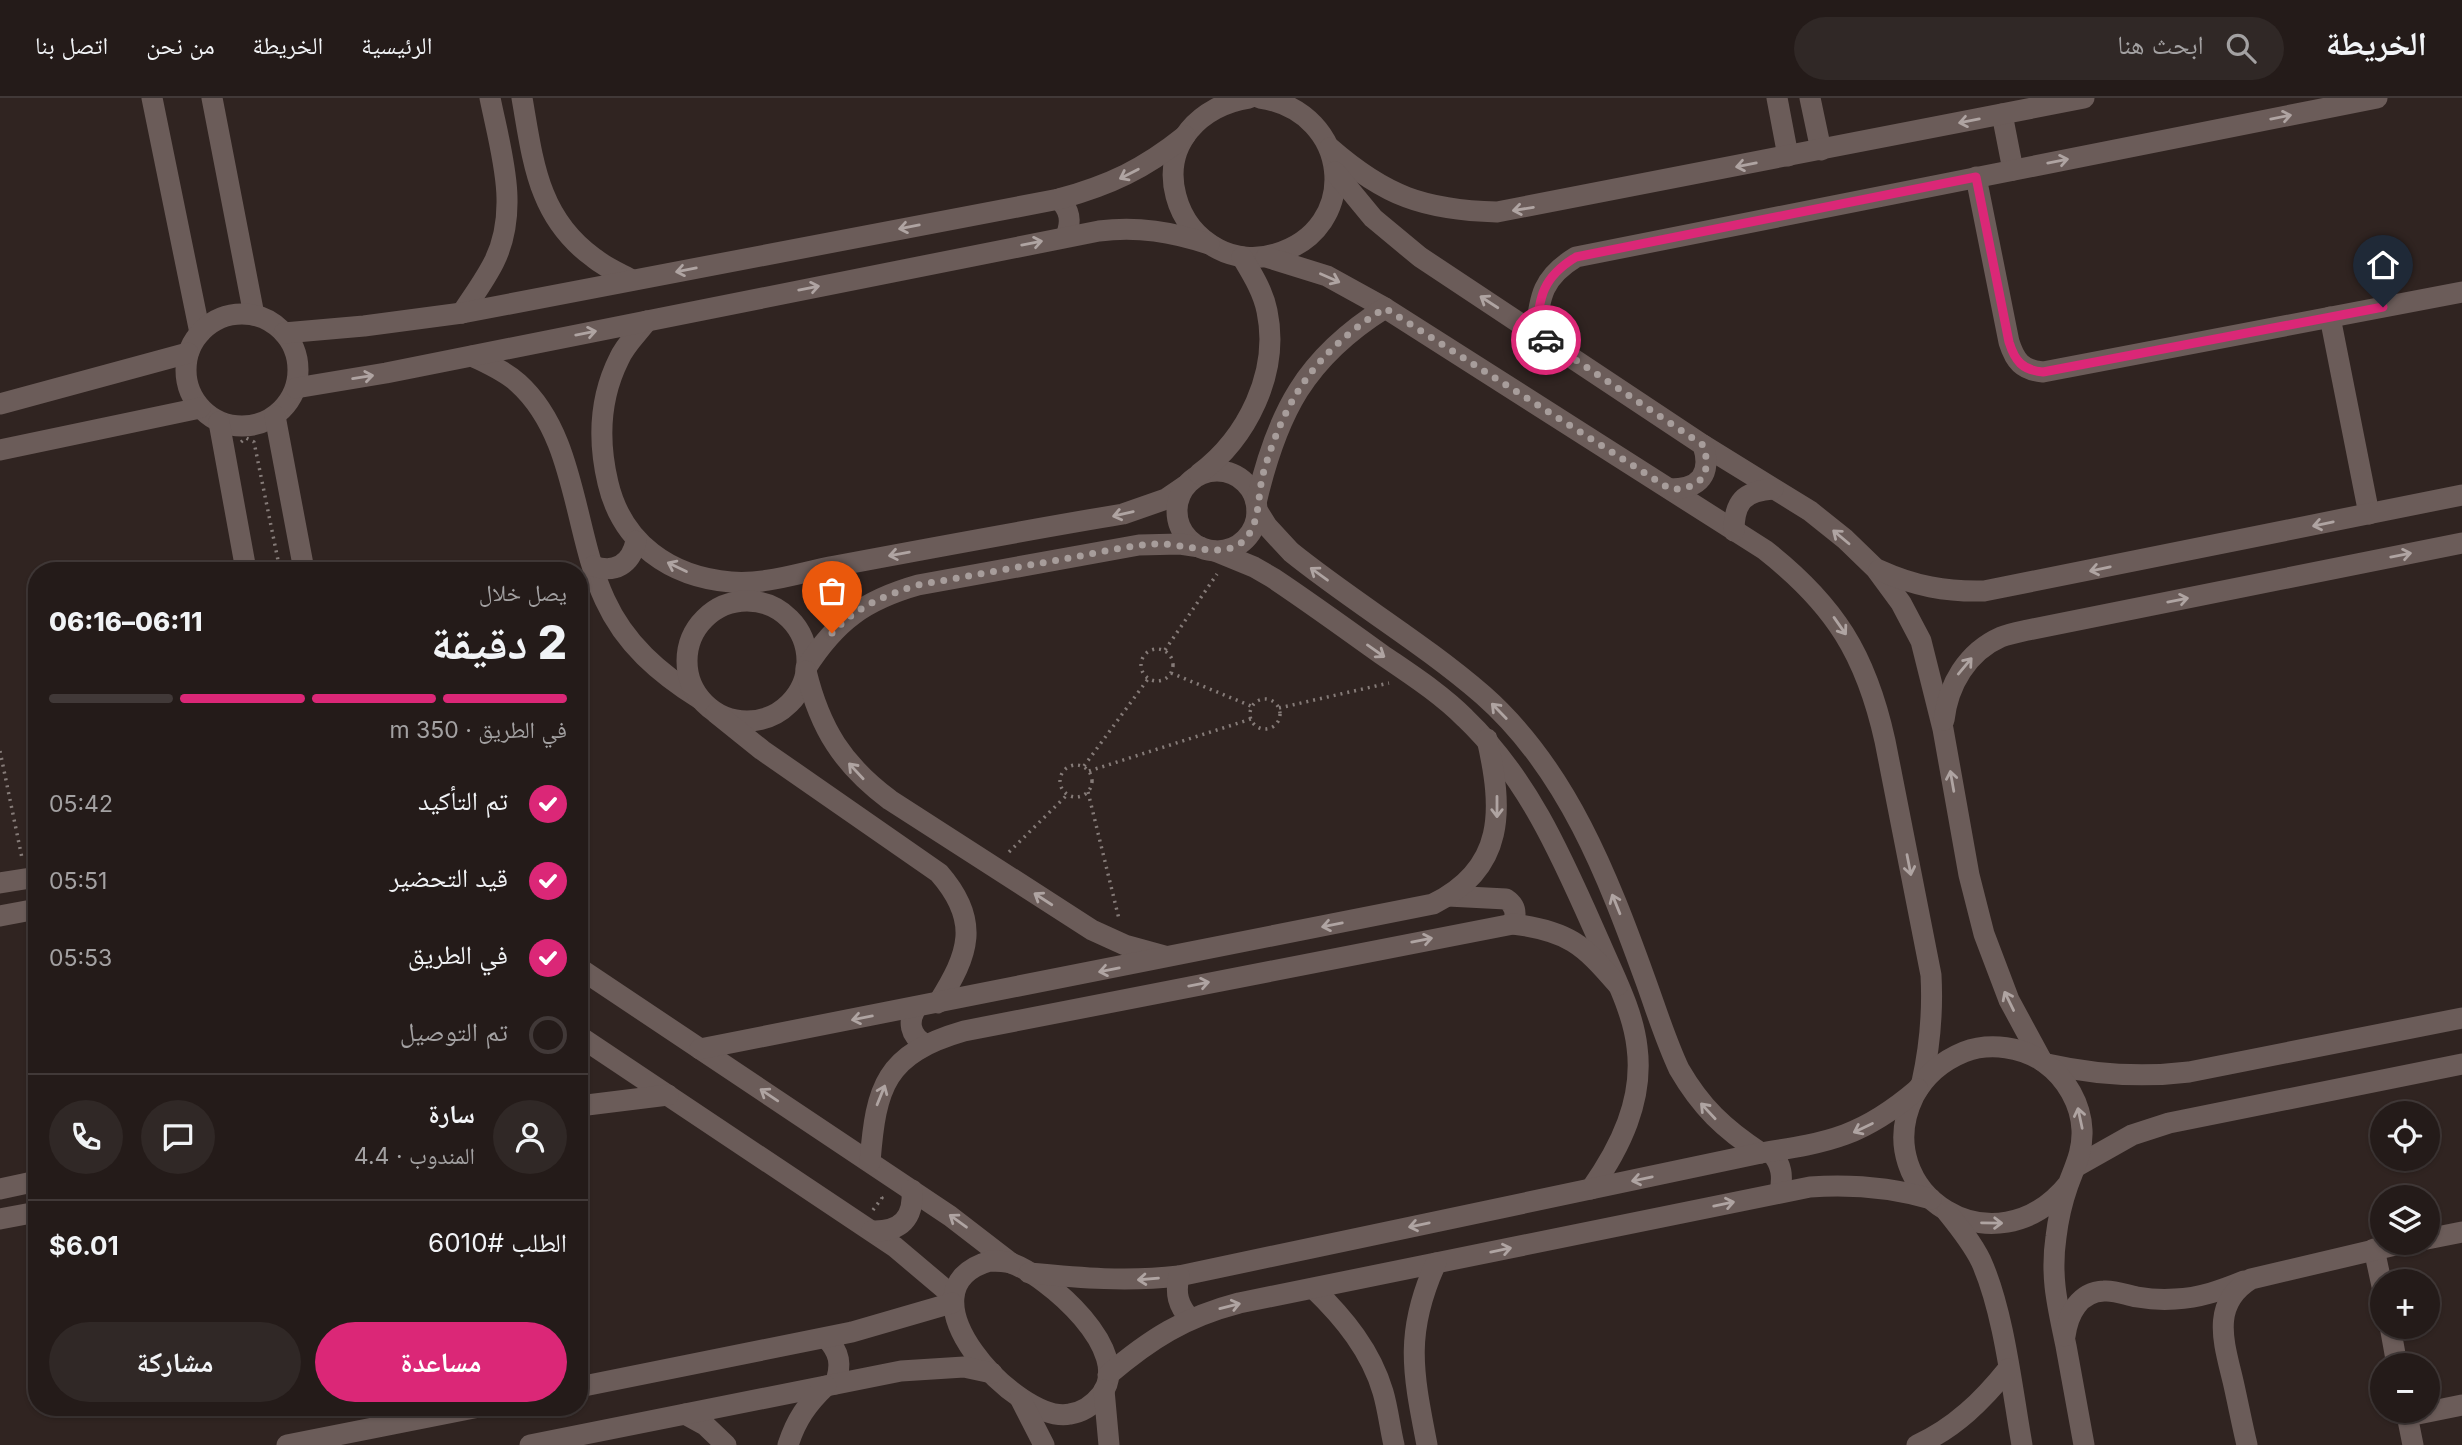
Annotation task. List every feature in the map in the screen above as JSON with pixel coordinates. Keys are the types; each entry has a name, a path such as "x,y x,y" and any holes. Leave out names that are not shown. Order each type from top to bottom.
{"street":[{"path":"152,98 200,332"},
{"path":"212,98 254,315"},
{"path":"462,313 494,261 507,220 508,197 490,98"},
{"path":"522,98 534,168 551,211 578,246 595,260 632,280"},
{"path":"1201,98 1177,154 1175,194 1182,214 1193,230 1209,244"},
{"path":"284,332 364,326 462,313 1059,199 1098,188 1129,175 1159,157 1209,111 1231,101 1249,98"},
{"path":"1260,98 1278,101 1300,111 1318,128"},
{"path":"1303,98 1330,148 1357,172 1389,191 1424,204 1460,211 1497,212 2084,98"},
{"path":"1777,98 1788,156"},
{"path":"1810,98 1821,150"},
{"path":"1536,333 1538,310 1545,286 1561,266 1576,257 2377,98"},
{"path":"2002,114 2013,170"},
{"path":"296,388 386,373 1066,236 1125,228 1182,235 1242,257 1266,257 1289,250 1309,237 1324,218 1333,196 1335,172 1330,148"},
{"path":"1335,172 1353,196 1396,239 1420,257 1703,445 1810,511 1876,569 1901,603 1921,640 1943,729 1969,875 1984,934 2009,1000 2043,1062"},
{"path":"1976,177 2009,342 2020,365 2031,371 2043,372 2462,292"},
{"path":"508,197 522,199 541,191"},
{"path":"1059,199 1065,205 1070,220 1066,236"},
{"path":"647,321 620,357 607,389 601,423 602,457 610,491 622,522 636,541 660,559 686,572 731,582 764,581 832,566 1123,514 1166,499 1216,461 1247,424 1257,400 1270,342 1267,312 1258,283 1242,257"},
{"path":"1266,257 1327,276 1385,308 1765,550 1796,574 1822,602 1845,633 1864,668 1877,704 1931,975 1933,1011 1930,1047 1920,1085 1907,1116 1905,1146 1918,1183 1965,1234 1991,1289 2022,1445"},
{"path":"716,713 738,720 761,719 782,709 798,692 806,669 822,643 841,623 864,606 890,593 918,585 1139,545 1180,544 1215,552 1240,544 1255,523 1266,464 1291,401 1309,373 1331,347 1356,326 1385,308"},
{"path":"242,314 254,315 284,332 296,353 298,376 296,388 284,408 275,416 242,427 219,422 200,408 185,376 188,353 200,332 219,319 242,314"},
{"path":"2330,317 2370,514"},
{"path":"2,402 188,353"},
{"path":"472,356 496,367 518,383 536,402 550,424 560,449 604,599 621,630 670,680 700,699 762,750 939,873 952,888 961,905 966,924 966,943 960,963 928,1005 913,1013 911,1028 918,1041 925,1044"},
{"path":"0,450 200,408"},
{"path":"275,416 302,562"},
{"path":"219,422 245,562"},
{"path":"1670,489 1684,489 1697,483 1705,472 1708,458 1703,445"},
{"path":"1591,1189 1623,1137 1637,1077 1637,1047 1618,985 1575,887 1536,808 1487,739 1441,696 1273,578 1188,539 1180,527 1176,513 1178,499 1191,481 1209,471 1234,474 1244,481 1252,491 1257,507 1273,533 1291,552 1484,696 1534,751 1560,787 1599,862 1667,1042 1693,1094 1713,1117 1736,1137 1778,1159 1782,1170 1780,1192"},
{"path":"1734,531 1734,514 1742,499 1756,490 1773,489"},
{"path":"1876,569 1929,588 1956,592 1984,591 2462,495"},
{"path":"593,566 602,569 621,566 629,559 636,541"},
{"path":"1943,729 1946,701 1958,675 1976,653 2000,638 2042,627 2462,543"},
{"path":"714,579 741,602"},
{"path":"741,602 764,581"},
{"path":"700,699 690,680 686,659 691,638 702,620 720,607 741,602 762,603 781,612 796,626 805,646 806,669 822,722 850,766 869,785 1080,923 1125,944 1171,957"},
{"path":"700,1049 1416,909 1448,896 1469,880 1485,859 1495,835 1497,795 1487,739"},
{"path":"0,883 28,878"},
{"path":"1448,896 1506,899 1514,907 1513,924"},
{"path":"0,916 28,911"},
{"path":"870,1162 876,1106 886,1082 903,1060 925,1044 978,1028 1513,924 1545,928 1574,941 1598,961 1618,985"},
{"path":"588,974 912,1190 1063,1298 1093,1331 1108,1360 1106,1383 1109,1445"},
{"path":"2043,1062 2105,1074 2153,1076 2189,1072 2462,1018"},
{"path":"588,1042 668,1095 873,1220 886,1232 899,1226 908,1216 913,1203 912,1190"},
{"path":"1637,1047 1644,1054 1654,1055 1662,1050 1667,1042"},
{"path":"2084,1445 2053,1288 2056,1235 2073,1175 2082,1147 2079,1109 2060,1076 2025,1052 2006,1048 1968,1050 1943,1063 1894,1110 1866,1127 1835,1139 1179,1276 1105,1280 990,1261 970,1270 956,1286 952,1300 954,1315 965,1338 992,1373 1020,1398 1039,1409 1053,1415 1068,1415 1083,1411 1095,1402 1106,1383 1136,1351 1162,1333 1191,1319 1239,1303 1780,1192 1840,1185 1901,1190 1964,1219 1983,1224 2013,1222 2040,1211 2056,1199 2073,1175 2132,1135 2169,1123 2462,1064"},
{"path":"588,1105 668,1095"},
{"path":"0,1189 28,1183"},
{"path":"0,1219 28,1214"},
{"path":"873,1220 952,1300"},
{"path":"2440,1236 2462,1232"},
{"path":"2065,1342 2068,1320 2073,1308 2092,1293 2105,1291 2137,1297 2178,1299 2218,1292 2251,1279 2370,1250"},
{"path":"1427,1445 1416,1388 1413,1351 1416,1320 1423,1291 1436,1263"},
{"path":"1179,1276 1177,1299 1182,1310 1191,1319"},
{"path":"2247,1445 2223,1338 2223,1319 2229,1301 2240,1286 2251,1279"},
{"path":"1314,1289 1335,1310 1369,1358 1383,1391 1394,1445"},
{"path":"588,1385 878,1326 952,1300"},
{"path":"788,1445 795,1423 808,1403 830,1385 840,1364 838,1354 826,1338"},
{"path":"530,1445 901,1371 964,1367 992,1373"},
{"path":"1917,1445 1950,1427 1971,1410 1991,1391 2008,1368"},
{"path":"1383,1391 1398,1385 1416,1388"},
{"path":"1020,1398 1044,1445"},
{"path":"2440,1408 2462,1405"},
{"path":"685,1414 705,1425 726,1445"},
{"path":"287,1445 434,1416"},
{"path":"2409,1423 2413,1445"}],"path":[{"path":"240,446 246,438 254,442 279,562"},
{"path":"1165,650 1215,552"},
{"path":"1151,649 1165,650 1173,660 1171,673 1161,680 1148,679 1143,674 1141,660 1151,649"},
{"path":"1171,673 1251,706"},
{"path":"1279,708 1414,677"},
{"path":"1084,766 1148,679"},
{"path":"1251,706 1262,699 1269,699 1279,708"},
{"path":"1251,706 1251,719 1260,728 1267,728 1278,721 1279,708"},
{"path":"1089,771 1251,719"},
{"path":"0,751 28,861"},
{"path":"1077,764 1089,771 1091,786 1088,792 1082,796 1067,795 1059,783 1063,769 1077,764"},
{"path":"1088,792 1125,944"},
{"path":"994,868 1067,795"},
{"path":"871,1190 882,1198 873,1220"}],"way so far":[{"path":"832,633 864,606 890,593 918,585 1139,545 1180,544 1215,551 1228,550 1240,544 1255,523 1256,503 1270,451 1291,401 1309,373 1331,347 1356,326 1385,308 1670,489 1684,489 1697,483 1705,472 1708,458 1703,445 1546,340"}],"route":[{"path":"1546,340 1536,333 1541,293 1561,266 1576,257 1976,177 2009,342 2020,365 2031,371 2043,372 2383,307"}]}
